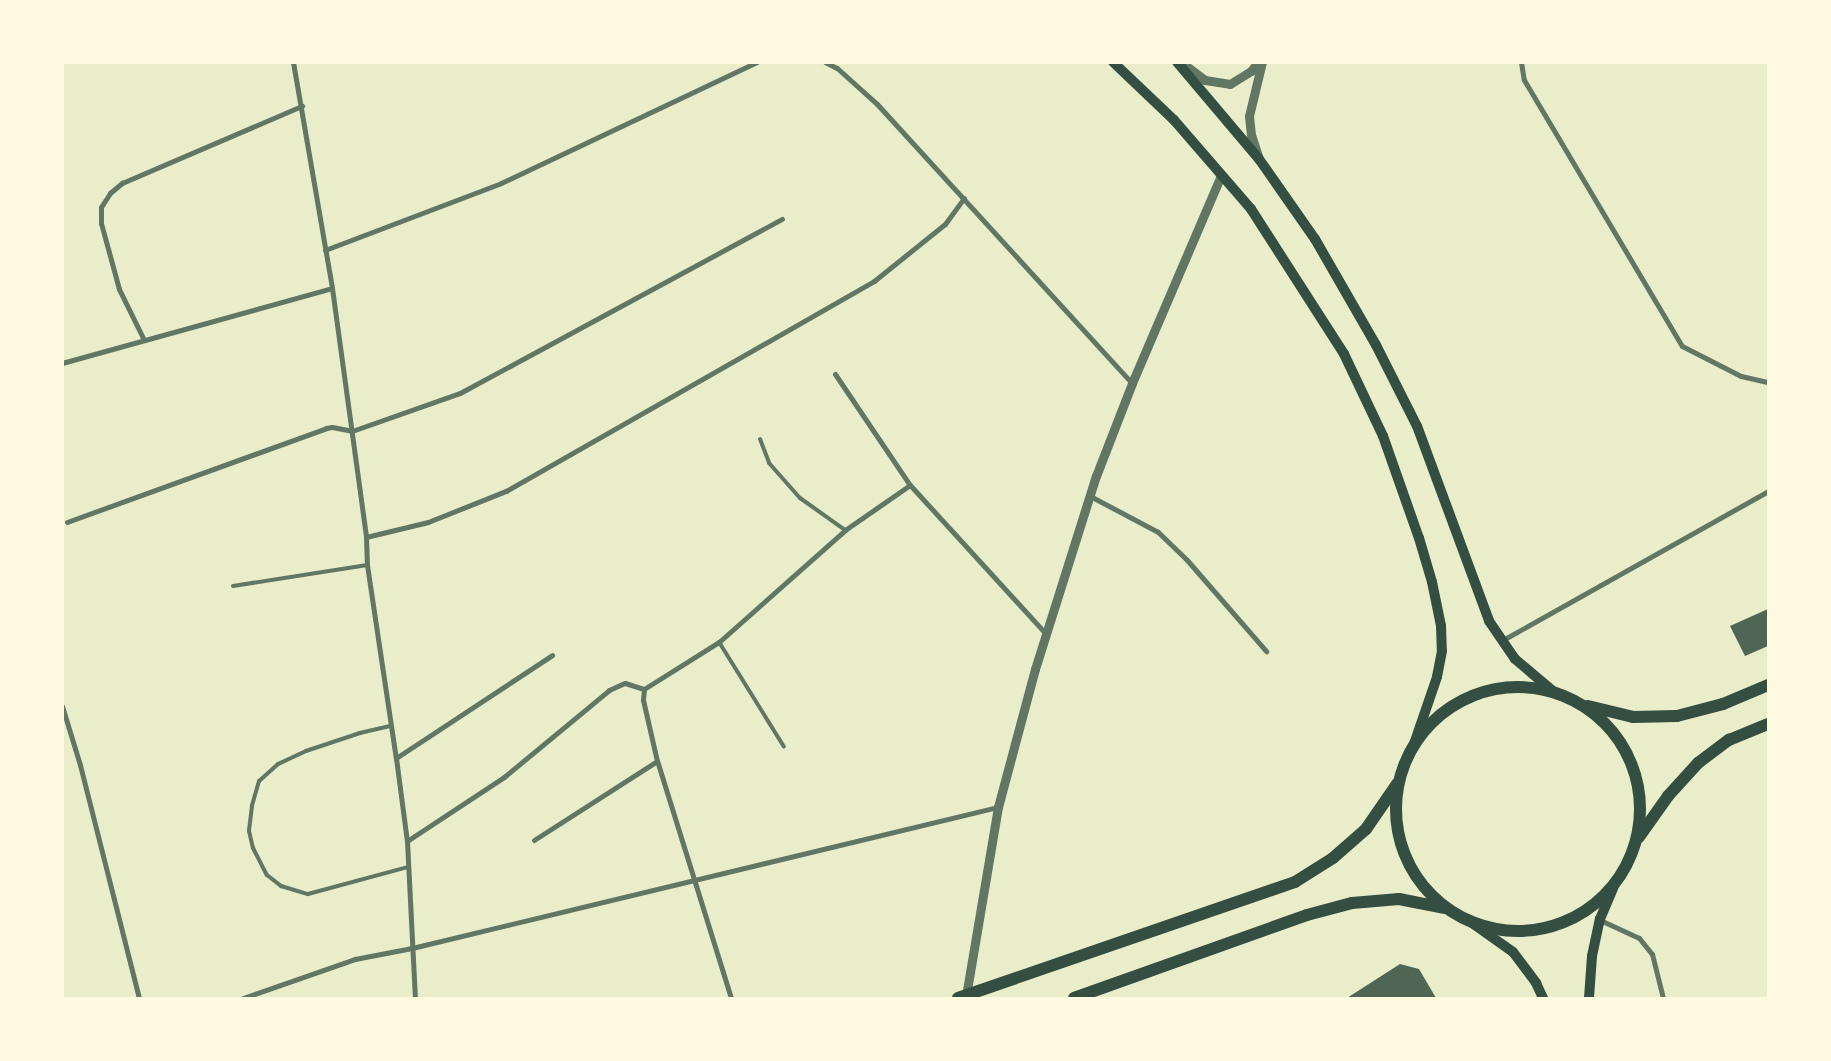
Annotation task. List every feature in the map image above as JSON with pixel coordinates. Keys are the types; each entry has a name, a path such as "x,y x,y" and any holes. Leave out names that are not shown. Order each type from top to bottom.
{"main road":[{"path":"962,997 1295,882 1333,858 1366,829 1398,782 1414,744 1437,677 1442,651 1441,626 1432,582 1419,538 1383,436 1344,354 1251,209 1174,120 1113,62"},
{"path":"1179,62 1259,159 1315,238 1376,345 1417,426 1489,621 1515,659 1554,692"},
{"path":"1414,744 1431,722 1451,706 1475,694 1501,688 1528,687 1554,692 1583,705 1633,717 1677,716 1722,704 1768,685"},
{"path":"1583,705 1607,724 1628,756 1637,778 1641,808 1638,839"},
{"path":"1589,998 1592,956 1600,919 1613,888 1628,865 1638,839 1668,796 1698,763 1729,740 1768,724"},
{"path":"1398,782 1395,810 1399,839 1409,866 1425,889 1446,909 1472,923 1513,952 1536,983 1543,998"},
{"path":"1472,923 1509,931 1533,931 1563,924 1590,909 1613,888"},
{"path":"1074,998 1307,915 1352,902 1399,899 1446,909"}],"street":[{"path":"294,62 332,288 366,537 367,565 396,758 408,867 415,998"},
{"path":"325,250 501,183 757,62"},
{"path":"825,62 837,68 877,104 1132,383"},
{"path":"1179,62 1205,80 1230,84 1252,71 1258,62"},
{"path":"1259,159 1251,135 1249,116 1262,62"},
{"path":"1521,62 1524,80 1682,346 1740,376 1768,382"},
{"path":"144,340 119,289 101,223 101,207 110,193 122,183 302,106"},
{"path":"962,997 998,807 1046,635 1090,496 1132,383 1221,175"},
{"path":"366,537 428,522 514,486 874,281 945,224 964,198"},
{"path":"67,522 326,428 332,427 352,431 460,393 782,219"},
{"path":"62,363 332,288"},
{"path":"835,374 910,485 1046,635"},
{"path":"731,998 658,761 642,700 644,689 719,642 845,530 910,485"},
{"path":"1501,641 1768,491"},
{"path":"1090,496 1158,532 1187,560 1266,651"},
{"path":"396,758 552,655"},
{"path":"406,842 504,777 609,690 625,683 644,689"},
{"path":"62,706 80,764 139,998"},
{"path":"534,840 658,761"},
{"path":"243,998 355,959 412,948 998,807"},
{"path":"1600,919 1639,938 1652,954 1663,998"}],"lane":[{"path":"760,439 769,463 800,498 845,530"},
{"path":"234,586 367,565"},
{"path":"719,642 784,747"},
{"path":"390,726 360,733 306,751 278,764 259,781 252,806 249,831 253,848 267,875 281,886 308,894 408,867"}],"building":[{"path":"1768,609 1768,646 1745,656 1730,626"},
{"path":"1400,964 1419,969 1436,998 1347,998"}]}
